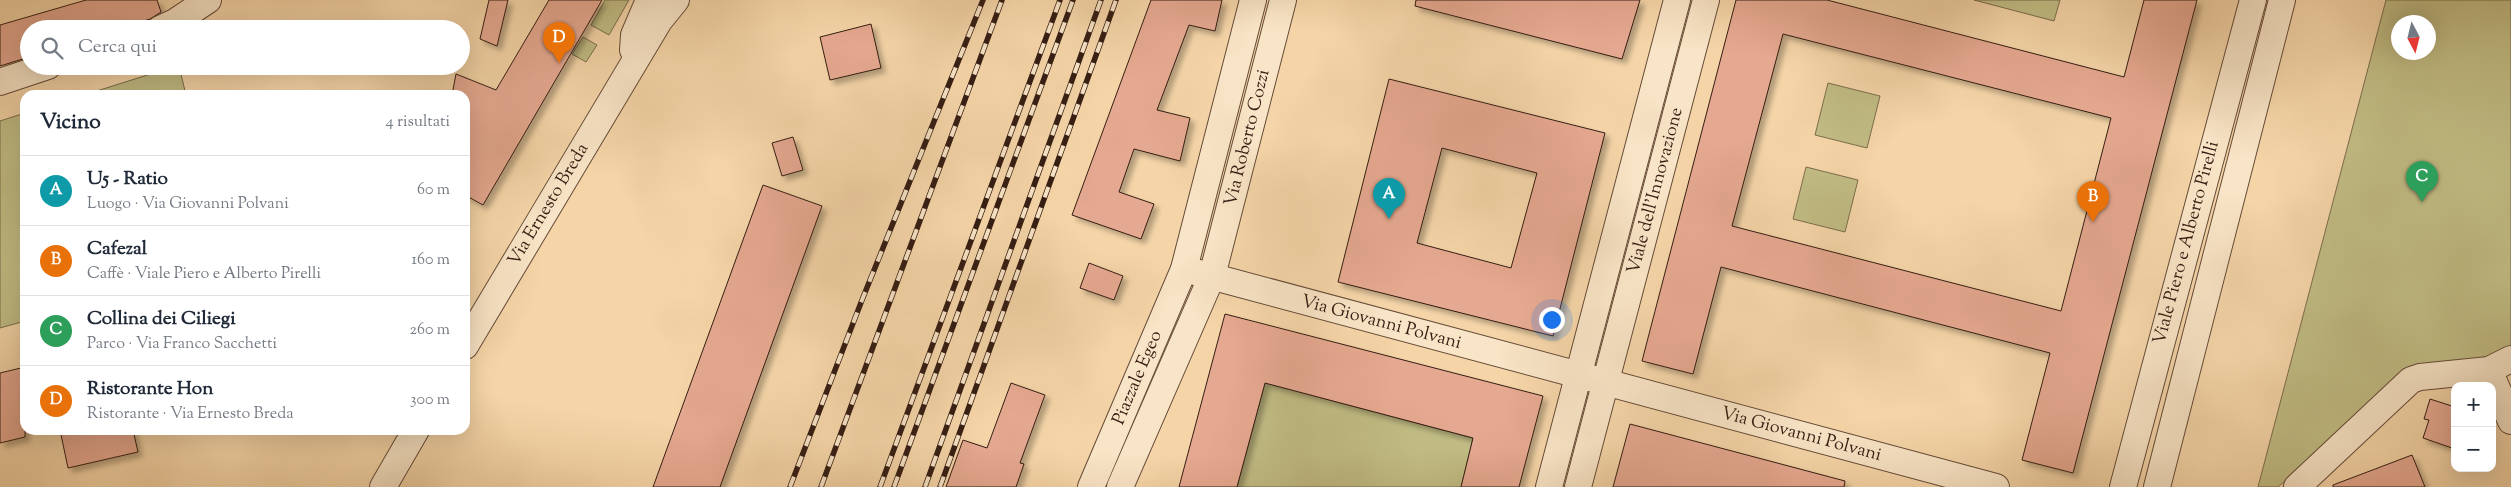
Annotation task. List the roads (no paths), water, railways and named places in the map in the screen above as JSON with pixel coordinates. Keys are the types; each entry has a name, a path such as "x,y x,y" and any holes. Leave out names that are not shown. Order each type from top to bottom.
{"street":[{"path":"178,20 208,0"},
{"path":"634,65 634,35 649,0"},
{"name":"Via Ernesto Breda","path":"470,338 659,21 676,0"},
{"name":"Via Roberto Cozzi","path":"1184,269 1253,0"},
{"name":"Via Roberto Cozzi","path":"1212,276 1283,0"},
{"name":"Viale dell'Innovazione","path":"1549,487 1677,0"},
{"name":"Viale dell'Innovazione","path":"1578,487 1706,0"},
{"name":"Viale Piero e Alberto Pirelli","path":"2124,487 2252,0"},
{"name":"Viale Piero e Alberto Pirelli","path":"2156,487 2282,0"},
{"path":"0,82 21,75"},
{"name":"Via Giovanni Polvani","path":"1184,269 1578,376"},
{"name":"Piazzale Egeo","path":"1091,487 1184,269"},
{"name":"Piazzale Egeo","path":"1120,487 1212,276"},
{"path":"2297,487 2411,380 2500,364 2511,421"},
{"path":"1578,376 1605,383"},
{"name":"Via Giovanni Polvani","path":"1605,383 1996,487"},
{"path":"383,487 413,435"}],"railway":[{"path":"790,487 862,300 983,0"},
{"path":"821,487 1002,0"},
{"path":"880,487 1060,0"},
{"path":"894,487 1073,0"},
{"path":"925,487 1101,0"},
{"path":"940,487 1116,0"}],"place":[{"name":"Ristorante Hon","path":"559,63"},
{"name":"Collina dei Ciliegi","path":"2422,202"},
{"name":"U5 - Ratio","path":"1389,219"},
{"name":"Cafezal","path":"2093,222"}]}
